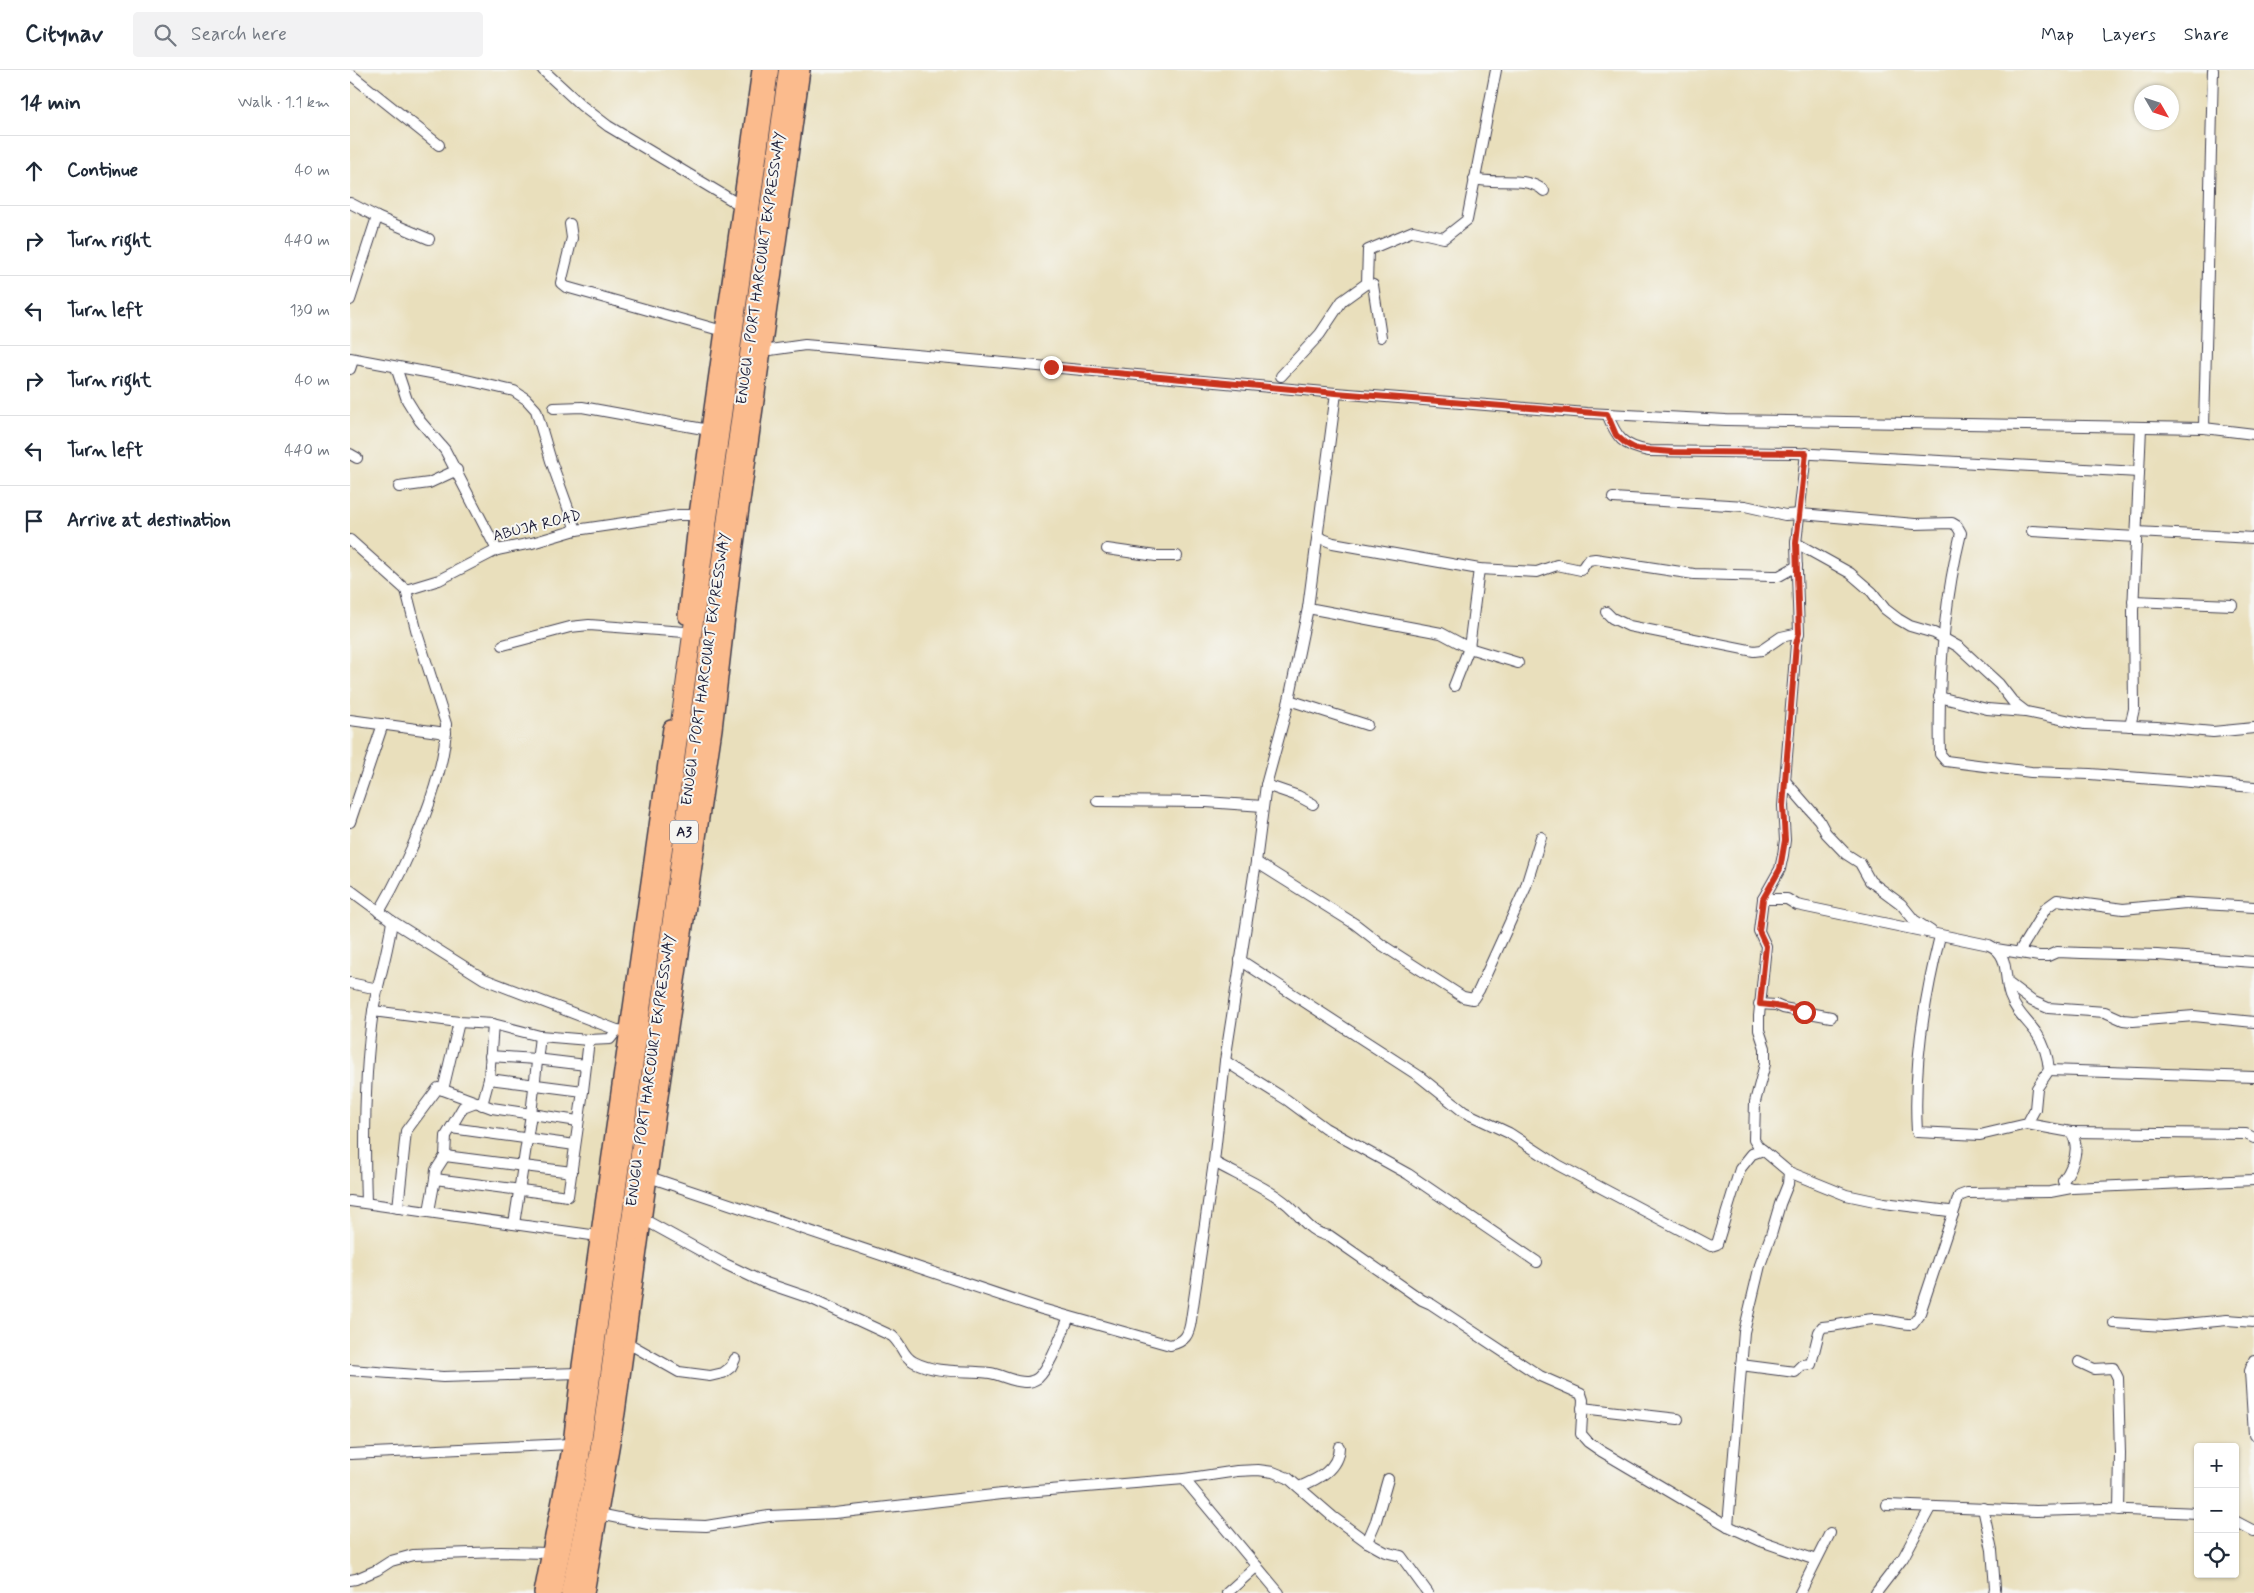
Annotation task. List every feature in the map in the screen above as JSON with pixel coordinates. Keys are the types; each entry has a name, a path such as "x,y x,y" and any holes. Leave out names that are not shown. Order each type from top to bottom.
{"highway":[{"name":"ENUGU - PORT HARCOURT EXPRESSWAY","path":"552,1593 580,1457 769,70"},
{"name":"ENUGU - PORT HARCOURT EXPRESSWAY","path":"570,1593 599,1455 788,70"}],"main road":[{"name":"ENUGU - PORT HARCOURT EXPRESSWAY","path":"542,1593 571,1444 623,1031 684,632 697,515 760,70"},
{"name":"ENUGU - PORT HARCOURT EXPRESSWAY","path":"586,1593 617,1414 643,1219 714,729 732,573 802,70"}],"street":[{"path":"543,70 582,106 608,126 740,205"},
{"path":"1367,283 1368,250 1413,231 1444,238 1467,220 1496,70"},
{"path":"2204,428 2213,70"},
{"path":"350,74 439,146"},
{"path":"1474,179 1486,182 1528,183 1544,191"},
{"path":"350,203 377,217 429,238"},
{"path":"350,300 377,217"},
{"path":"570,224 572,238 561,283 566,287 723,331"},
{"path":"1367,283 1373,285 1381,337"},
{"path":"1280,376 1320,334 1342,301 1367,283"},
{"path":"763,351 805,345 1336,393 1607,414 1726,420 2204,428 2254,434"},
{"path":"351,362 430,372 514,391 526,399 536,410 551,461 576,530"},
{"path":"396,367 406,400 420,421 445,450 497,550"},
{"path":"649,1177 1070,1316 1170,1345 1181,1343 1186,1337 1191,1320 1214,1162 1225,1062 1266,785 1289,700 1308,608 1336,393"},
{"path":"554,408 582,407 709,430"},
{"path":"1607,414 1616,435 1636,449 1672,452 1806,453 2139,472"},
{"path":"2130,726 2134,709 2133,601 2141,427"},
{"path":"1240,960 1386,1054 1441,1092 1464,1112 1509,1133 1558,1165 1710,1246 1717,1244 1740,1169 1752,1154 1755,1102 1765,1064 1765,1048 1759,1030 1766,946 1759,931 1763,899 1780,869 1785,840 1783,806 1796,644 1799,633 1796,543 1806,453"},
{"path":"399,487 428,483 457,470"},
{"path":"1613,498 1745,506 1777,514 1798,514 1915,524 1952,523 1957,526 1961,534 1951,582 1943,638 1939,697 1940,754 1946,761 2032,772 2090,774 2254,787"},
{"name":"ABUJA ROAD","path":"406,590 440,580 497,550 532,543 576,530 678,515 697,515"},
{"path":"2032,531 2254,538"},
{"path":"1318,537 1333,544 1479,569 1537,572 1557,566 1581,570 1588,560 1595,559 1694,574 1779,576 1797,566"},
{"path":"351,543 406,590 417,633 446,724 438,773 423,822 392,891 379,912"},
{"path":"1796,543 1850,573 1872,592 1885,609 1910,626 1926,632 1931,631 1962,649 1999,684 2013,702 2026,712"},
{"path":"1107,549 1156,556 1177,556"},
{"path":"1454,686 1469,648 1479,569"},
{"path":"2133,601 2232,605"},
{"path":"1308,608 1441,633 1469,648 1518,663"},
{"path":"1606,612 1612,618 1629,626 1754,652 1762,650 1781,637 1799,633"},
{"path":"503,646 570,627 588,625 684,632"},
{"path":"1939,697 1987,708 2026,712 2085,724 2213,732 2254,728"},
{"path":"1289,700 1367,725"},
{"path":"350,720 446,733"},
{"path":"350,822 383,724"},
{"path":"1786,782 1819,820 1826,834 1846,854 1860,863 1870,881 1900,904 1914,920 1940,936"},
{"path":"1266,785 1298,796 1312,804"},
{"path":"1097,801 1206,802 1263,806"},
{"path":"1256,862 1355,924 1382,945 1469,1000 1473,999 1479,990 1525,889 1541,837"},
{"path":"350,890 392,921 484,979 623,1031"},
{"path":"1763,899 1787,899 1797,905 1989,945 1996,949 2039,956 2048,956 2057,952 2157,955 2254,962"},
{"path":"2019,952 2046,908 2057,900 2123,909 2186,904 2254,908"},
{"path":"366,1203 364,1144 373,1011 385,965 392,921"},
{"path":"1940,936 1919,1045 1916,1109 1917,1132 1980,1135 2027,1124 2071,1132 2246,1134 2254,1138"},
{"path":"1996,949 2005,961 2009,994 2017,1011 2041,1041 2049,1070 2037,1088 2035,1109 2027,1124"},
{"path":"350,983 378,989"},
{"path":"2008,983 2032,1002 2048,1008 2105,1012 2123,1020 2133,1021 2194,1016 2254,1022"},
{"path":"1760,1004 1776,1005 1783,1008 1831,1016"},
{"path":"373,1011 459,1022 493,1024 540,1036 589,1040 610,1039 623,1031"},
{"path":"443,1090 459,1022"},
{"path":"479,1104 489,1079 493,1024"},
{"path":"514,1224 531,1114 540,1036"},
{"path":"435,1179 565,1197 569,1194 589,1040"},
{"path":"490,1056 586,1065"},
{"path":"1225,1062 1287,1100 1325,1128 1408,1174 1537,1262"},
{"path":"2049,1070 2254,1077"},
{"path":"489,1079 583,1091"},
{"path":"398,1208 406,1131 437,1089 479,1104 578,1121"},
{"path":"429,1211 436,1170 445,1156 446,1136 463,1107 479,1104"},
{"path":"451,1128 527,1140 575,1145"},
{"path":"2071,1132 2076,1140 2076,1151 2063,1184 2072,1188"},
{"path":"1754,1140 1789,1172 1846,1195 1884,1203 1949,1211 1953,1214"},
{"path":"1752,1154 1763,1150"},
{"path":"445,1156 572,1172"},
{"path":"1214,1162 1288,1205 1310,1227 1322,1235 1330,1236 1422,1300 1431,1304 1540,1376 1580,1394 1583,1400 1581,1434 1588,1442 1728,1526 1762,1541 1816,1560"},
{"path":"1728,1526 1744,1332 1760,1265 1788,1184 1789,1172"},
{"path":"1741,1365 1795,1372 1802,1365 1811,1364 1818,1332 1822,1327 1843,1326 1875,1319 1904,1325 1913,1324 1919,1316 1959,1196 1967,1193 2050,1192 2072,1188 2254,1180"},
{"path":"350,1201 598,1236"},
{"path":"643,1219 723,1263 755,1278 810,1298 892,1336 896,1339 904,1355 914,1362 932,1369 989,1373 1020,1382 1032,1381 1038,1378 1048,1363 1070,1316"},
{"path":"2114,1324 2164,1326 2227,1320 2254,1322"},
{"path":"626,1342 680,1372 710,1376 723,1373 731,1367 735,1359"},
{"path":"2254,1360 2250,1371 2254,1435"},
{"path":"2079,1362 2094,1369 2113,1368 2118,1378 2119,1510"},
{"path":"350,1370 443,1377 579,1373"},
{"path":"1582,1408 1678,1419"},
{"path":"350,1454 571,1444"},
{"path":"1298,1487 1332,1468 1339,1454 1339,1446"},
{"path":"599,1514 648,1524 706,1526 769,1516 835,1513 1002,1494 1184,1479 1237,1471 1258,1470 1274,1472 1288,1478 1333,1517 1367,1542 1386,1552 1401,1556 1428,1593"},
{"path":"1184,1479 1279,1593"},
{"path":"1367,1542 1376,1522 1388,1479"},
{"path":"1888,1505 2036,1511 2119,1510 2194,1513"},
{"path":"1876,1593 1903,1558 1930,1508"},
{"path":"1983,1508 1992,1550 1994,1593"},
{"path":"2239,1523 2254,1531"},
{"path":"1802,1592 1830,1533"},
{"path":"350,1580 377,1570 391,1561 413,1555 500,1552 550,1553"},
{"path":"1227,1593 1257,1566"}],"route":[{"path":"1051,367 1477,405 1607,414 1616,435 1636,449 1672,452 1806,453 1796,543 1799,633 1796,644 1789,755 1783,806 1785,840 1780,869 1763,899 1759,931 1766,946 1760,1004 1776,1005 1804,1012"}]}
